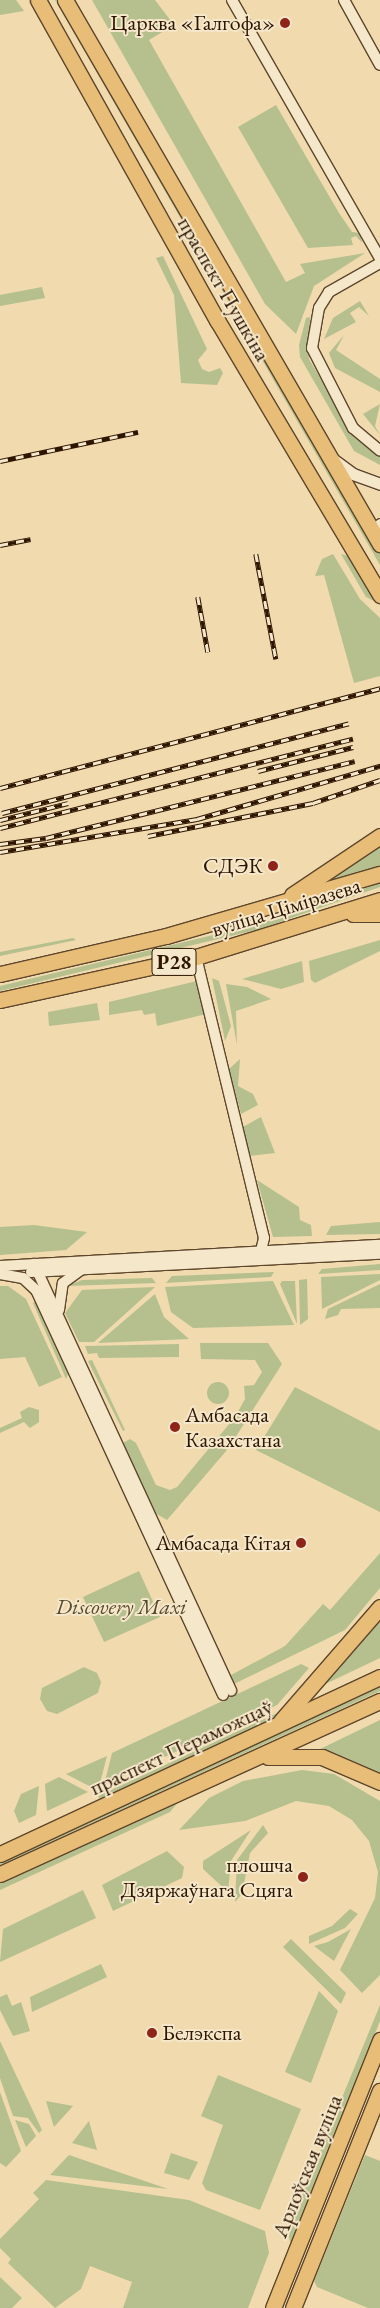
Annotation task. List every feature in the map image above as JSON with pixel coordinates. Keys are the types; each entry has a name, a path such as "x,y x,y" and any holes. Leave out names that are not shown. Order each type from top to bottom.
{"main road":[{"name":"праспект Пушкіна","path":"38,0 232,345 380,595"},
{"name":"праспект Пушкіна","path":"65,0 274,366 334,460 378,534"},
{"path":"265,909 307,887 380,836"},
{"name":"вуліца Ціміразева","path":"0,974 265,909 380,874"},
{"name":"вуліца Ціміразева","path":"0,1000 196,957 344,914 380,900"},
{"path":"344,914 380,914"},
{"path":"277,1726 380,1607"},
{"name":"праспект Пераможцаў","path":"0,1854 380,1677"},
{"name":"праспект Пераможцаў","path":"0,1874 380,1701"},
{"path":"249,1760 315,1756 341,1762 380,1782"},
{"name":"Арлоўская вуліца","path":"273,2308 380,2040"},
{"name":"Арлоўская вуліца","path":"293,2308 380,2091"},
{"path":"341,2138 358,2145"}],"street":[{"path":"232,0 380,258"},
{"path":"344,0 380,65"},
{"path":"380,263 329,292 319,308 312,348 353,428 380,451"},
{"path":"334,460 353,474 380,484"},
{"path":"196,957 264,1238 261,1251"},
{"path":"0,1274 34,1269 162,1258 380,1245"},
{"path":"0,1266 34,1269 82,1269 380,1254"},
{"path":"33,1286 34,1269"},
{"path":"0,1274 23,1278 33,1286 227,1693 61,1321 34,1269"},
{"path":"61,1321 59,1294 63,1283 82,1269"}],"green space":[{"path":"0,0 16,0 24,11 0,15"},
{"path":"55,0 60,0 380,554 380,565"},
{"path":"92,0 155,0 174,25 149,40 286,282 305,273 300,264 365,253 314,286 296,334 265,304"},
{"path":"276,105 339,213 352,232 360,233 362,243 356,236 351,238 353,245 308,248 238,127"},
{"path":"163,256 207,349 198,360 202,369 209,372 220,368 223,373 217,385 181,383 174,295 156,258"},
{"path":"42,287 45,298 0,306 0,295"},
{"path":"360,301 369,316 359,307 350,313 356,322 324,339 333,318"},
{"path":"310,317 309,359 350,429 380,454 380,465 354,451 300,357 299,345 306,318"},
{"path":"344,335 336,350 380,379 380,392 335,368 329,353"},
{"path":"380,404 375,426 380,435 363,414"},
{"path":"333,554 360,599 380,618 380,676 354,683 324,575 315,576 322,559"},
{"path":"341,554 348,556 376,602 366,597"},
{"path":"380,844 380,866 317,887"},
{"path":"380,883 380,887 260,929 0,991 0,986 259,924"},
{"path":"73,938 76,940 0,956 0,952"},
{"path":"380,940 380,951 315,983 311,980 309,961"},
{"path":"302,961 304,982 281,989 242,979"},
{"path":"212,978 219,981 231,1026 225,1041"},
{"path":"197,981 206,1014 157,1026 155,1013 144,1015 142,1010 109,1015 109,1002"},
{"path":"226,984 247,987 271,999 236,1011 237,1045"},
{"path":"97,1003 100,1020 49,1026 48,1012"},
{"path":"240,1059 238,1086 253,1094 258,1105 241,1114 229,1069"},
{"path":"261,1117 275,1153 249,1156 241,1128"},
{"path":"257,1180 299,1207 300,1220 311,1225 312,1236 273,1237"},
{"path":"380,1222 380,1234 326,1235 331,1226"},
{"path":"34,1225 87,1232 66,1250 0,1255 0,1227"},
{"path":"380,1264 380,1270 318,1274 322,1269"},
{"path":"274,1272 271,1277 166,1283 172,1276"},
{"path":"380,1274 380,1280 322,1309 321,1277"},
{"path":"152,1278 156,1283 67,1286 82,1280"},
{"path":"307,1279 308,1319 300,1325 299,1280"},
{"path":"273,1281 294,1325 193,1328 171,1312 165,1287"},
{"path":"282,1281 295,1281 297,1324 280,1284"},
{"path":"380,1284 380,1308 341,1309 338,1315 325,1319 328,1309"},
{"path":"0,1286 8,1286 26,1299 62,1377 39,1387 25,1357 0,1359"},
{"path":"155,1287 94,1342 79,1342 65,1313 82,1290"},
{"path":"155,1294 164,1317 189,1339 98,1343"},
{"path":"36,1301 68,1374 66,1379 33,1303"},
{"path":"200,1343 268,1343 282,1364 235,1438 227,1435 220,1445 227,1450 167,1520 155,1513 123,1443 130,1439 136,1443 156,1485 170,1490 177,1487 235,1417 245,1399 244,1386 254,1385 262,1372 255,1360 201,1359"},
{"path":"179,1344 179,1357 99,1358 97,1353 88,1354 85,1346"},
{"path":"92,1360 125,1430 123,1431 88,1361"},
{"path":"218,1382 226,1385 229,1393 226,1401 218,1404 210,1401 207,1393 210,1385"},
{"path":"295,1387 380,1431 380,1512 256,1450"},
{"path":"29,1407 39,1410 39,1422 30,1428 24,1422 0,1433 0,1428 22,1418 20,1412"},
{"path":"380,1553 380,1588 345,1630 234,1684 231,1675 285,1646 323,1604 330,1610"},
{"name":"Discovery Maxi","path":"139,1571 160,1617 104,1642 83,1597"},
{"path":"380,1616 380,1658 317,1688"},
{"path":"301,1664 309,1668 277,1705 104,1785 112,1753"},
{"path":"84,1667 97,1673 101,1682 98,1693 57,1714 47,1711 40,1699 42,1688"},
{"path":"380,1686 380,1691 0,1865 0,1862"},
{"path":"288,1708 268,1721 100,1800 98,1796"},
{"path":"380,1720 380,1774 344,1757 316,1751"},
{"path":"107,1756 99,1787 95,1789 66,1774"},
{"path":"302,1770 334,1774 380,1801 380,1975 362,1993 340,1970 375,1898 378,1872 369,1841 352,1820 329,1806 296,1801 245,1821 179,1830 209,1798 243,1781"},
{"path":"59,1777 88,1792 47,1811 45,1784"},
{"path":"39,1786 36,1815 19,1823 14,1811 21,1794"},
{"path":"180,1800 170,1812 0,1890 0,1882"},
{"path":"263,1825 268,1833 250,1853 242,1894 235,1902 237,1860"},
{"path":"251,1830 231,1861 228,1892 203,1869 203,1861"},
{"path":"167,1851 184,1867 182,1878 113,1911 102,1885"},
{"path":"83,1890 96,1918 0,1962 3,1929"},
{"path":"350,1909 358,1914 345,1928 309,1944 309,1936 332,1926"},
{"path":"351,1929 334,1961 314,1946 328,1942"},
{"path":"291,1939 346,1993 341,2004 283,1947"},
{"path":"101,1964 107,1977 32,2012 30,1997"},
{"path":"319,1991 338,2011 311,2083 285,2072"},
{"path":"7,1994 12,2006 21,2002 30,2031 13,2036 0,2010 0,1997"},
{"path":"380,2005 380,2021 291,2244 287,2232"},
{"path":"0,2041 42,2130 39,2133 28,2118 13,2116 0,2078"},
{"path":"218,2075 301,2109 260,2210 206,2190 202,2183 223,2125 201,2116"},
{"path":"0,2092 21,2151 6,2167 0,2163"},
{"path":"46,2101 73,2106 54,2127"},
{"path":"15,2120 29,2124 36,2136 26,2147"},
{"path":"89,2121 97,2150 72,2143"},
{"path":"171,2153 198,2162 189,2180 164,2173"},
{"path":"69,2155 168,2189 50,2175"},
{"path":"365,2155 380,2161 380,2308 368,2308 317,2287 314,2281"},
{"path":"46,2180 189,2200 265,2231 269,2253 248,2308 123,2308 132,2282 90,2266 81,2289 55,2308 8,2263 11,2259 0,2248 0,2239 39,2199 33,2193"},
{"path":"0,2277 22,2298 12,2308 0,2308"}],"railway":[{"path":"0,461 138,432"},
{"path":"0,545 30,539"},
{"path":"256,554 276,659"},
{"path":"198,597 208,652"},
{"path":"0,788 380,688"},
{"path":"2,813 349,723"},
{"path":"0,828 353,739"},
{"path":"258,771 353,747"},
{"path":"0,844 46,838 355,761"},
{"path":"0,852 197,819 380,766"},
{"path":"148,836 313,803 380,780"},
{"path":"0,820 68,803"}],"place":[{"name":"Царква «Галгофа»","path":"285,23"},
{"name":"СДЭК","path":"273,866"},
{"name":"Амбасада Казахстана","path":"175,1427"},
{"name":"Амбасада Кітая","path":"301,1543"},
{"name":"плошча Дзяржаўнага Сцяга","path":"303,1877"},
{"name":"Белэкспа","path":"152,2033"}]}
